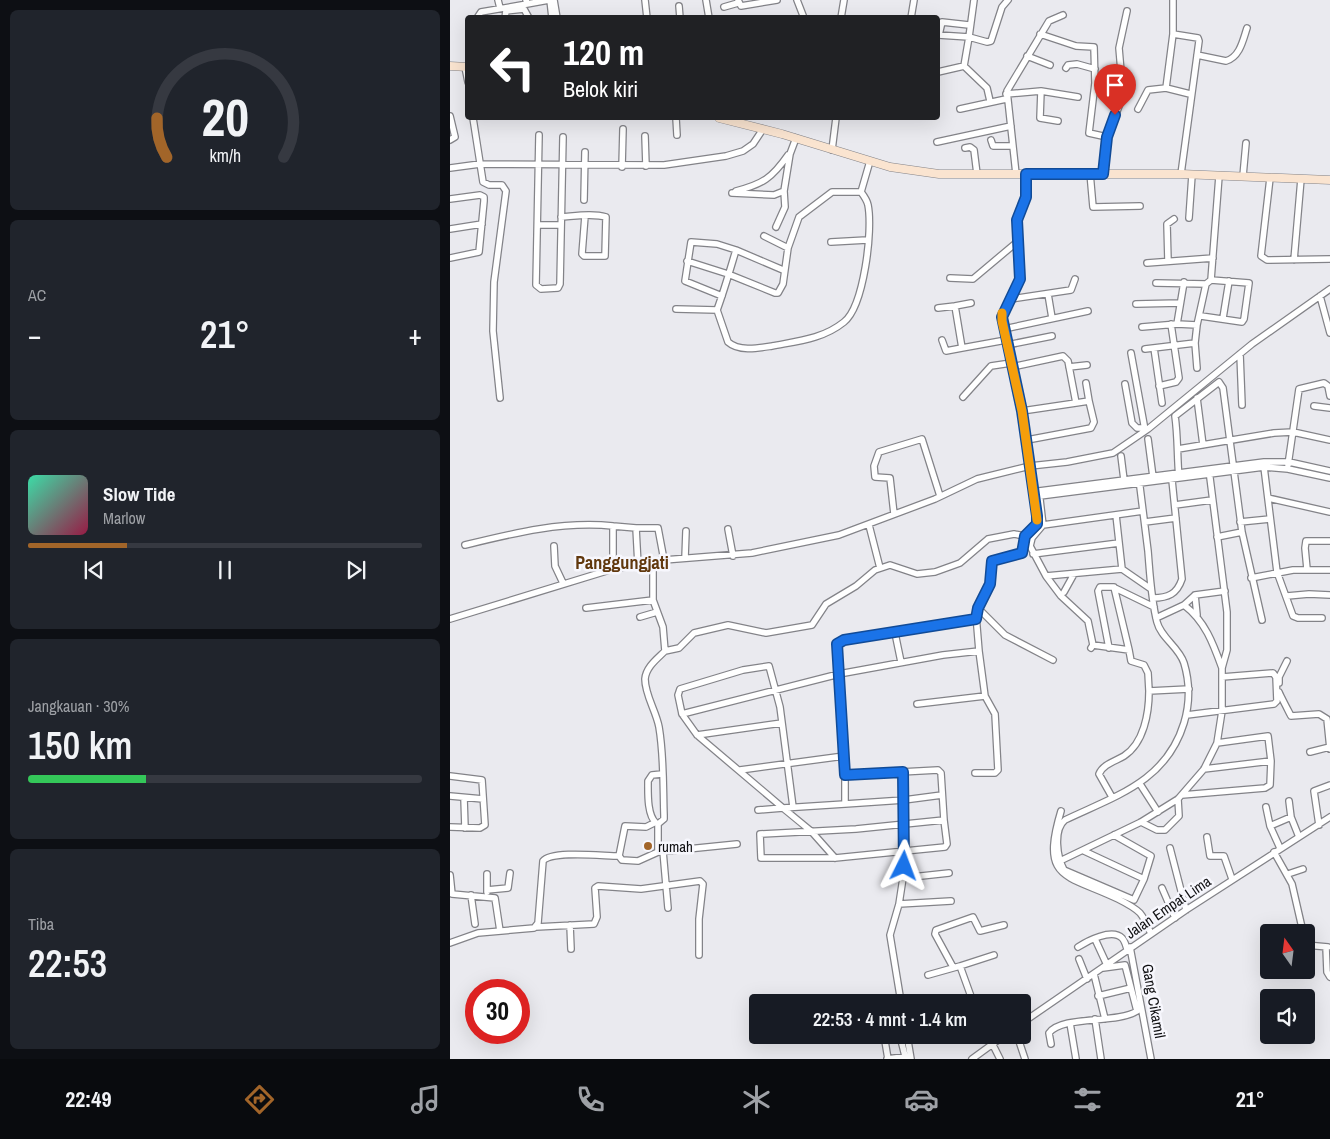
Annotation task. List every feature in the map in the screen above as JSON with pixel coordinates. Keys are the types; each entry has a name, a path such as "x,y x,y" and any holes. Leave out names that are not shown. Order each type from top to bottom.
{"street":[{"path":"498,0 502,8"},
{"path":"502,8 503,0"},
{"path":"479,15 481,12 526,2 550,0 552,15"},
{"path":"554,0 556,15"},
{"path":"645,0 647,15"},
{"path":"706,0 709,15"},
{"path":"724,7 738,2 744,6 777,0"},
{"path":"797,0 803,15"},
{"path":"842,15 844,0"},
{"path":"912,15 914,0"},
{"path":"964,66 974,0"},
{"path":"940,35 969,37 986,42 991,41 1001,11 1008,0"},
{"path":"1166,88 1173,34 1173,0"},
{"path":"678,6 680,15"},
{"path":"505,15 506,11 524,9 527,15"},
{"path":"1103,174 1107,137 1121,101 1122,83 1119,48 1127,11"},
{"path":"1016,174 1006,96 1040,34 1051,19 1063,15"},
{"path":"940,28 942,22 970,25"},
{"path":"1197,56 1230,60 1241,47 1247,28"},
{"path":"1040,34 1064,43 1094,47 1095,83 1089,133 1107,137"},
{"path":"1173,34 1198,39 1181,174"},
{"path":"1027,56 1050,65"},
{"path":"1066,68 1068,64 1077,64 1095,69"},
{"path":"450,66 465,67"},
{"path":"940,72 964,66"},
{"path":"964,66 987,88 990,101"},
{"path":"1138,109 1148,90 1166,88 1190,94"},
{"path":"1042,91 1040,118 1058,121"},
{"path":"960,109 1006,96 1042,91 1078,97"},
{"path":"450,116 455,137 450,140"},
{"path":"473,120 483,182 489,185 502,186 506,192 494,282 493,331 500,398"},
{"path":"676,120 677,135"},
{"path":"734,120 870,161 921,172 976,174 1181,174 1330,180"},
{"path":"832,150 836,120"},
{"path":"937,142 1011,126"},
{"path":"450,168 480,164 646,166 726,156 743,151 753,144 763,128"},
{"path":"622,167 623,129"},
{"path":"539,135 536,285 541,289 560,286 563,137"},
{"path":"645,136 646,166"},
{"path":"776,227 785,206 784,191 790,154 796,138"},
{"path":"991,140 993,146 1013,146"},
{"path":"1243,176 1246,143"},
{"path":"965,148 970,147 974,150 976,174"},
{"path":"584,200 585,152"},
{"path":"784,191 774,195 732,193 759,185 769,178 790,154"},
{"path":"736,250 717,310 728,342 732,346 759,348 823,335 844,322 856,306 865,269 868,204 861,192 870,161"},
{"path":"1090,173 1093,207 1140,206"},
{"path":"975,773 995,773 998,770 995,714 985,696 979,651 976,619 978,608 990,584 992,561 1022,553 1025,536 1035,527 1037,520 1022,411 1002,314 1020,279 1017,220 1026,197 1026,174"},
{"path":"1189,218 1192,175"},
{"path":"1198,368 1195,344 1197,325 1201,316 1213,258 1219,176"},
{"path":"1270,178 1261,256 1267,260 1330,259"},
{"path":"1294,260 1301,179"},
{"path":"687,261 728,274 775,293 780,291 783,284 783,270 797,220 824,196 836,191 861,192"},
{"path":"450,199 482,195 482,224 479,252 450,258"},
{"path":"561,217 584,216 606,217 605,256 586,256 582,254 584,216"},
{"path":"1168,261 1167,224 1174,219"},
{"path":"450,229 482,224"},
{"path":"538,224 560,225"},
{"path":"764,236 788,248"},
{"path":"830,242 867,240"},
{"path":"722,296 686,283 687,261 691,242 717,244 783,270"},
{"path":"950,278 974,279 1017,242"},
{"path":"1147,263 1213,258"},
{"path":"1011,299 1071,290 1075,279"},
{"path":"1223,318 1228,281"},
{"path":"1159,386 1176,382 1179,378 1174,347 1174,324 1184,282"},
{"path":"1156,284 1248,282 1250,285 1243,321 1201,316"},
{"path":"450,619 613,569 664,560 733,556 812,541 869,525 977,480 1030,466 1107,455 1145,429 1240,354 1330,289"},
{"path":"1048,294 1052,318"},
{"path":"1320,296 1330,333"},
{"path":"938,308 971,303"},
{"path":"1136,304 1180,303"},
{"path":"955,306 962,348"},
{"path":"676,309 717,310"},
{"path":"1004,329 1088,312"},
{"path":"1142,327 1174,324 1197,325"},
{"path":"942,340 946,351 1052,336"},
{"path":"1145,348 1195,344"},
{"path":"1154,348 1162,403"},
{"path":"1132,353 1145,429"},
{"path":"1240,354 1242,405"},
{"path":"963,396 991,366 1011,365 1063,356 1067,358 1070,367 1076,403"},
{"path":"1070,367 1086,365"},
{"path":"1179,476 1175,416 1216,382 1222,384 1240,522 1251,578 1262,620"},
{"path":"1026,440 1091,428 1094,422 1086,383"},
{"path":"1288,469 1298,392 1301,386 1325,383 1330,396"},
{"path":"1124,384 1132,423 1137,428 1145,429"},
{"path":"1197,398 1203,445"},
{"path":"1022,411 1089,400"},
{"path":"1314,406 1330,408"},
{"path":"1178,449 1250,436 1293,432 1330,440"},
{"path":"894,514 890,478 875,478 874,466 879,452 922,439 940,496"},
{"path":"1148,439 1153,477"},
{"path":"1121,456 1124,480"},
{"path":"1233,469 1264,462 1289,462 1330,471"},
{"path":"1264,467 1278,572 1295,617 1322,618"},
{"path":"1039,494 1139,481 1153,477 1264,467 1288,469 1330,478"},
{"path":"1060,861 1141,822 1180,797 1204,768 1217,743 1222,711 1222,668 1227,650 1225,591 1209,472"},
{"path":"1039,494 1124,480 1172,480 1179,476"},
{"path":"1153,598 1169,596 1176,591 1182,579 1172,480"},
{"path":"1114,835 1151,856 1137,896 1132,901 1067,872 1060,861 1058,837 1062,822 1140,784 1172,752 1178,742 1187,715 1189,689 1180,654 1160,630 1156,618 1139,481"},
{"path":"1039,494 1043,525 1030,542 1033,554 1061,596 1085,617 1092,632 1092,647 1129,650"},
{"path":"1268,498 1330,512"},
{"path":"1174,504 1212,500"},
{"path":"1043,525 1143,512"},
{"path":"1116,515 1122,569"},
{"path":"1145,522 1176,518"},
{"path":"1240,522 1270,518"},
{"path":"465,545 543,528 581,524 636,528 654,526 658,528 664,560"},
{"path":"869,525 880,568"},
{"path":"613,526 613,569"},
{"path":"636,528 638,565"},
{"path":"728,529 733,556"},
{"path":"685,558 686,531"},
{"path":"1217,536 1242,532"},
{"path":"619,856 625,826 646,827 656,823 664,815 657,719 648,695 645,680 648,669 665,652 679,648 694,633 728,625 766,633 812,625 826,604 880,568 894,566 917,574 935,572 960,563 988,539 1014,534 1025,536"},
{"path":"1307,569 1305,542 1309,540 1330,541"},
{"path":"1033,554 1119,544"},
{"path":"554,546 557,572 563,583"},
{"path":"653,562 653,600 663,627 665,652"},
{"path":"1046,576 1122,569 1151,589"},
{"path":"1251,578 1278,572 1307,569 1330,570"},
{"path":"1064,592 1074,574"},
{"path":"1109,648 1098,591 1100,586 1114,586 1154,607"},
{"path":"1112,797 1099,774 1103,768 1123,757 1134,746 1146,720 1149,691 1148,673 1144,665 1131,660 1115,588"},
{"path":"1156,618 1184,604 1195,594 1225,591"},
{"path":"1195,594 1197,615 1222,668"},
{"path":"1287,596 1330,595"},
{"path":"586,608 653,600"},
{"path":"1184,604 1197,615"},
{"path":"978,608 1004,635 1053,660"},
{"path":"640,617 657,612"},
{"path":"845,804 844,756 836,647 840,641 976,619"},
{"path":"895,633 901,662"},
{"path":"1216,652 1227,650"},
{"path":"682,714 839,674 901,662 979,651"},
{"path":"1288,662 1279,677 1280,698 1287,704 1291,716 1319,714 1327,719 1330,748 1310,752"},
{"path":"793,807 782,723 776,689 769,666 743,670 680,690 678,695 682,714 697,735 811,831 835,858"},
{"path":"1187,715 1275,704 1277,700 1276,677 1273,673 1222,677"},
{"path":"1149,691 1189,689"},
{"path":"917,704 985,696"},
{"path":"697,735 782,723"},
{"path":"1180,797 1265,788 1271,783 1268,736 1217,743"},
{"path":"740,770 844,756"},
{"path":"1204,768 1271,761"},
{"path":"845,775 938,770 941,773 947,846 835,858 762,859 760,834 905,825 944,820"},
{"path":"900,994 890,935 899,904 903,878 905,825 903,772"},
{"path":"662,774 652,775 648,781 649,801 656,823 667,885 668,908"},
{"path":"450,776 480,779 483,783 485,825 480,828 450,827"},
{"path":"1140,784 1158,812"},
{"path":"1319,824 1314,791 1330,785"},
{"path":"450,796 483,799"},
{"path":"758,810 942,796"},
{"path":"1141,822 1157,830 1165,830 1179,816 1180,797"},
{"path":"464,798 465,828"},
{"path":"1289,800 1299,837"},
{"path":"1266,807 1270,826 1280,848"},
{"path":"1061,811 1053,838 1057,865 1062,874 1128,904 1140,914 1150,934"},
{"path":"1270,826 1292,816"},
{"name":"Jalan Empat Lima","path":"1031,1017 1232,879 1330,817"},
{"path":"1208,837 1210,856 1224,856 1232,879"},
{"path":"536,927 545,858 557,855 619,856 622,860 638,861 660,852 737,844"},
{"path":"1170,848 1186,910"},
{"path":"1084,851 1144,879"},
{"path":"1274,852 1288,874 1294,890 1301,924"},
{"path":"1288,874 1304,869"},
{"path":"450,875 452,894 471,896 508,888 510,873"},
{"path":"903,878 949,873"},
{"path":"487,874 487,893"},
{"path":"450,943 469,935 595,922 597,917 595,888 598,886 642,889 696,881 703,884 699,919 699,955"},
{"path":"1162,888 1175,918"},
{"path":"487,893 496,900 500,931"},
{"path":"471,896 475,924"},
{"path":"899,904 951,901"},
{"path":"969,994 957,966 935,934 936,930 973,917 980,931 1004,925"},
{"path":"570,925 571,949"},
{"path":"1078,947 1105,936 1120,936 1129,948"},
{"path":"1051,1044 1050,1030 1070,1023 1105,1019 1137,1011 1125,965 1105,967 1095,939"},
{"path":"1315,946 1328,947 1327,972 1330,977"},
{"name":"Gang Cikamil","path":"1129,948 1151,1059"},
{"path":"928,975 994,955"},
{"path":"1079,959 1087,979"},
{"path":"1094,974 1105,1019"},
{"path":"1098,996 1131,988"},
{"path":"1095,1019 1101,1059"},
{"path":"1070,1023 1076,1059"},
{"path":"886,1044 888,1059 909,1057"},
{"path":"903,1044 909,1057"},
{"path":"907,1044 909,1057"},
{"path":"1020,1044 1024,1059"},
{"path":"972,1059 992,1045 1000,1059"}],"slow traffic":[{"path":"1002,313 1002,321 1022,411 1037,520"}],"place":[{"name":"rumah","path":"648,846"}],"district":[{"name":"Panggungjati","path":"622,562"}],"route":[{"path":"904,866 903,772 845,775 836,647 840,641 844,640 976,619 978,608 990,584 992,561 1022,553 1025,536 1037,524 1037,516 1022,411 1002,314 1017,287 1021,274 1017,242 1017,220 1026,197 1026,174 1103,174 1107,137 1115,115"}]}
